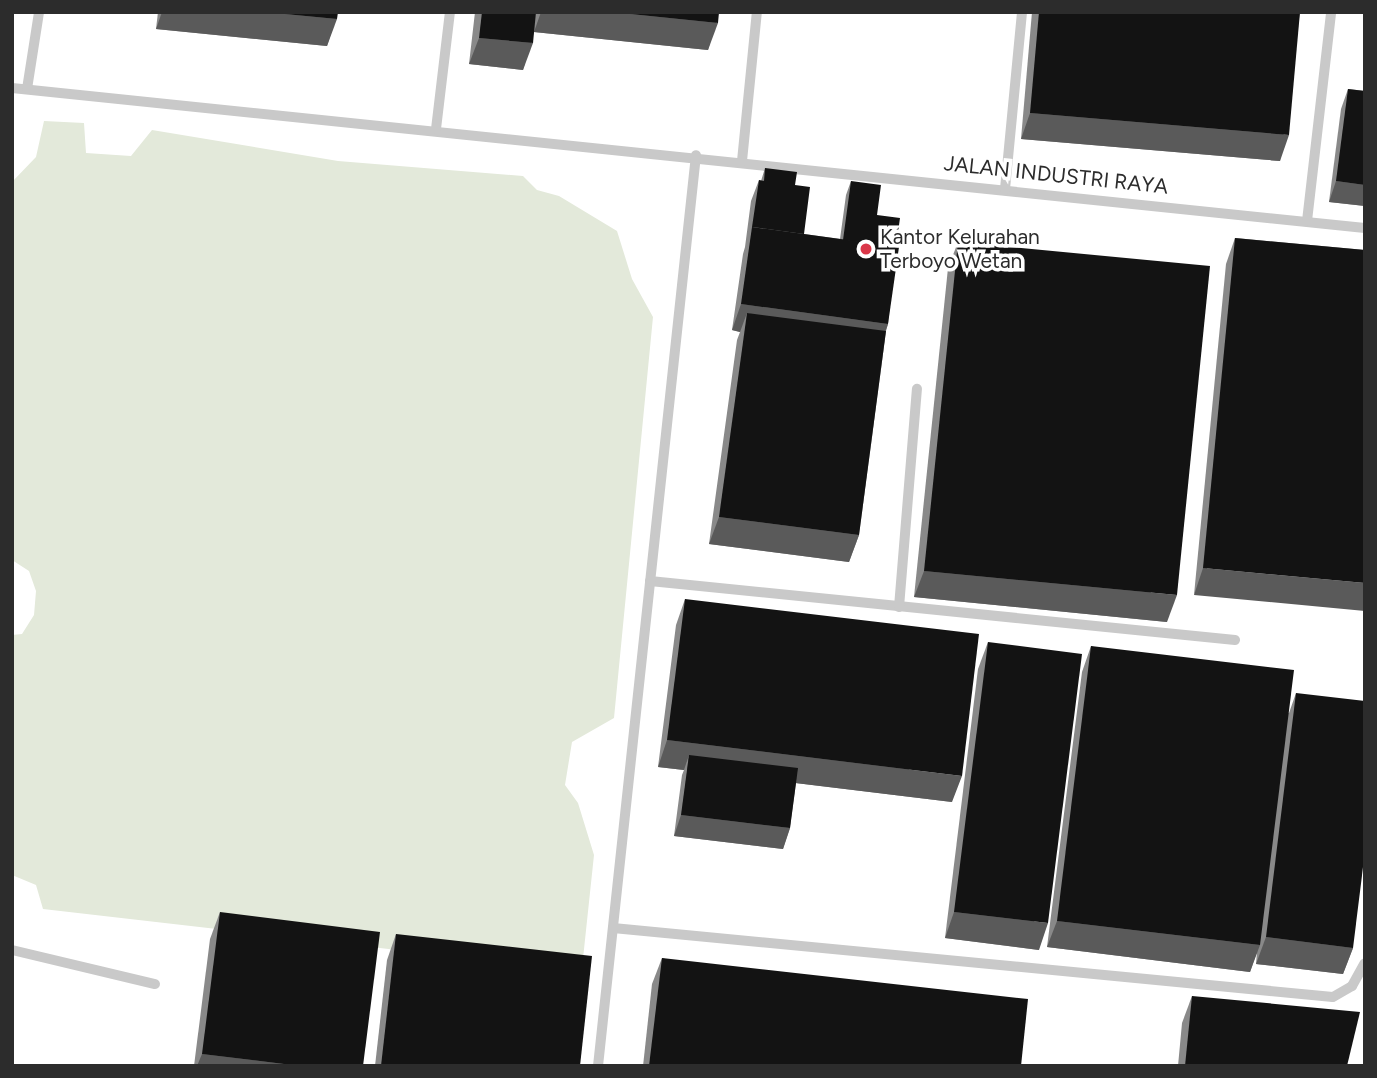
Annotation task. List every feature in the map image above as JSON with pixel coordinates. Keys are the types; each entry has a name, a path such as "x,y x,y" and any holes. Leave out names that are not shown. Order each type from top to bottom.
{"lane":[{"path":"27,89 39,12"},
{"path":"436,129 450,12"},
{"path":"742,161 757,12"},
{"path":"1005,189 1022,12"},
{"path":"1307,221 1331,12"},
{"name":"JALAN INDUSTRI RAYA","path":"12,88 696,155 1365,228"},
{"path":"598,1066 696,155"},
{"path":"899,607 917,389"},
{"path":"650,581 1235,640"},
{"path":"613,928 1333,997 1352,986 1365,964"},
{"path":"12,950 155,984"}],"green space":[{"path":"44,121 84,123 86,153 131,156 152,130 338,161 523,176 537,190 559,196 617,231 632,279 653,317 614,718 572,742 565,785 578,803 594,855 582,968 571,970 43,909 36,885 12,875 12,635 22,634 34,615 36,591 29,571 12,560 12,182 36,157"}],"building":[{"path":"264,12 338,12 337,19"},
{"path":"482,12 536,12 533,43 479,38"},
{"path":"611,12 719,12 718,23"},
{"path":"1039,12 1300,12 1289,135 1030,113"},
{"path":"1348,89 1365,91 1365,185 1336,181"},
{"path":"765,168 797,172 795,185 810,187 804,234 752,227 759,180 764,181"},
{"path":"851,181 881,185 877,215 900,218 896,247 843,240"},
{"path":"752,227 899,247 888,324 741,304"},
{"path":"1235,238 1365,250 1365,583 1203,568"},
{"path":"958,242 1210,266 1177,595 924,571"},
{"path":"747,313 886,331 859,535 719,517"},
{"path":"685,599 979,634 962,776 667,740"},
{"path":"988,642 1082,654 1048,923 954,912"},
{"path":"1091,646 1294,670 1260,945 1057,921"},
{"path":"1296,693 1365,701 1365,851 1353,948 1266,937"},
{"path":"689,755 798,768 790,828 681,815"},
{"path":"220,912 380,932 363,1066 300,1066 202,1054"},
{"path":"396,934 592,956 580,1066 381,1066"},
{"path":"662,958 1028,999 1021,1066 649,1066"},
{"path":"1192,996 1360,1012 1347,1066 1185,1066"}],"place":[{"name":"Kantor Kelurahan Terboyo Wetan","path":"866,249"}]}
